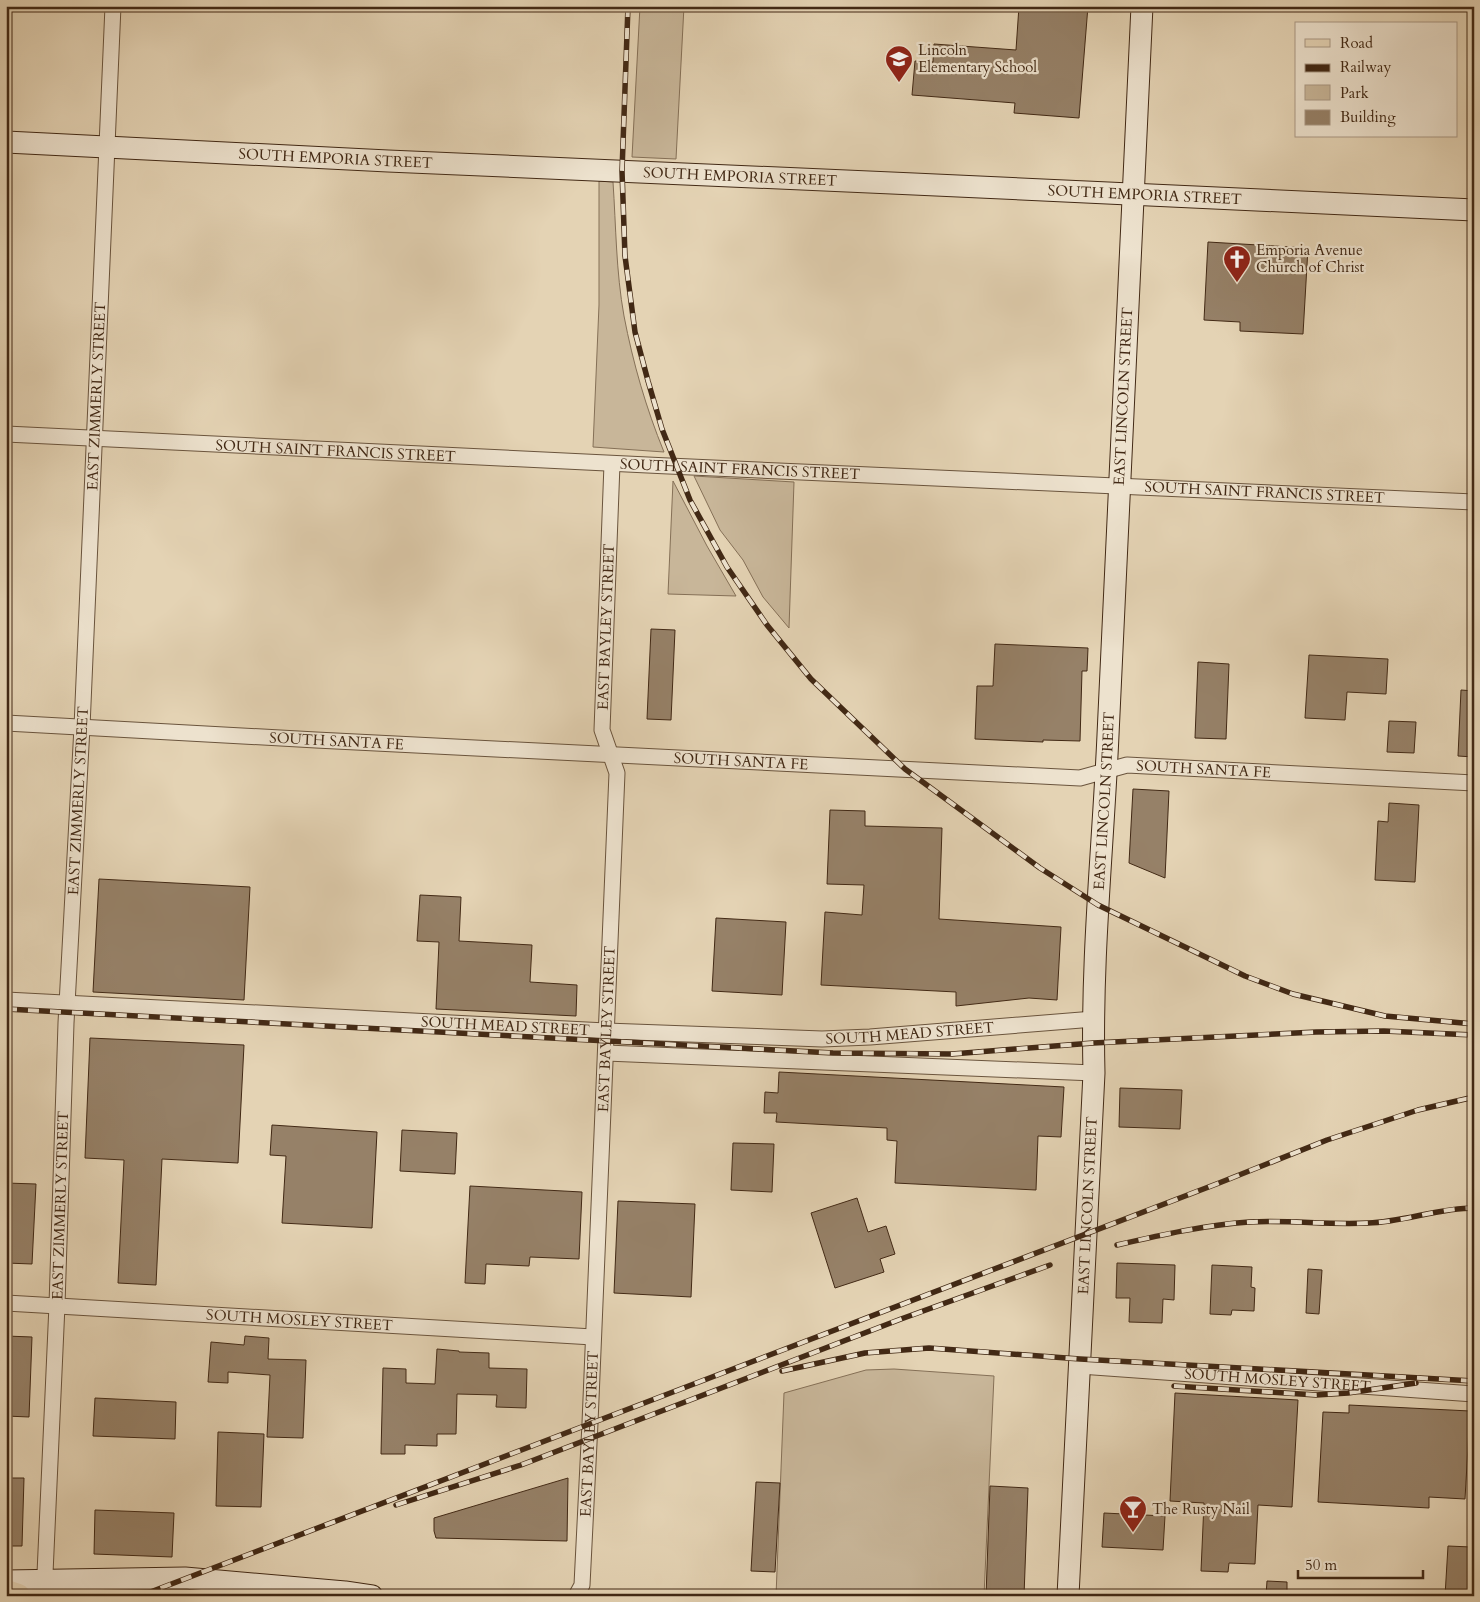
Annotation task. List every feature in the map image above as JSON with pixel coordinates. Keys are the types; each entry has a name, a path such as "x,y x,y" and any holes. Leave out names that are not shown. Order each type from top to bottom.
{"main road":[{"path":"6,1592 18,1596"}],"street":[{"name":"EAST ZIMMERLY STREET","path":"44,1588 57,1305 67,1003 82,727 113,6"},
{"name":"EAST LINCOLN STREET","path":"1068,1596 1094,1073 1094,1019 1142,6"},
{"name":"SOUTH EMPORIA STREET","path":"6,142 1474,210"},
{"name":"SOUTH SAINT FRANCIS STREET","path":"6,434 612,464 1474,502"},
{"name":"EAST BAYLEY STREET","path":"576,1596 582,1585 617,773 602,730 612,464"},
{"name":"SOUTH SANTA FE","path":"6,723 1080,778 1127,765 1474,782"},
{"name":"SOUTH MEAD STREET","path":"6,1000 606,1031 822,1039 870,1037 1094,1019"},
{"name":"SOUTH MEAD STREET","path":"606,1053 1094,1073"},
{"name":"SOUTH MOSLEY STREET","path":"6,1303 593,1337"},
{"name":"SOUTH MOSLEY STREET","path":"1080,1366 1474,1394"},
{"path":"6,1581 44,1588 185,1578 372,1596"}],"green space":[{"path":"640,6 684,6 676,159 632,157"},
{"path":"599,181 613,182 618,266 624,316 651,419 664,452 593,447 599,305"},
{"path":"694,476 794,482 789,628 763,597 743,560 720,530"},
{"path":"673,481 707,546 736,596 668,594"},
{"path":"894,1369 994,1376 984,1596 776,1596 784,1393 866,1370"}],"building":[{"path":"1019,6 1088,6 1079,118 1014,113 1015,103 912,95 915,61 933,62 934,44 1016,50"},
{"name":"Emporia Avenue Church of Christ","path":"1208,242 1308,248 1303,334 1240,331 1240,322 1204,320"},
{"path":"651,629 675,630 671,720 647,719"},
{"path":"995,644 1088,648 1087,671 1082,671 1080,741 1043,740 1043,742 975,739 977,686 993,686"},
{"path":"1309,655 1388,659 1386,694 1347,692 1345,720 1305,718"},
{"path":"1198,662 1229,664 1226,739 1195,738"},
{"path":"1461,690 1474,691 1474,757 1458,756"},
{"path":"1389,721 1416,722 1414,753 1387,752"},
{"path":"1133,789 1169,791 1165,878 1129,863"},
{"path":"1389,803 1419,805 1415,882 1375,880 1378,821 1388,822"},
{"path":"830,810 865,811 865,826 942,828 939,919 1061,927 1057,1000 1029,998 956,1006 956,992 821,985 825,912 862,915 864,885 827,884"},
{"path":"99,879 250,887 244,1000 93,992"},
{"path":"420,895 461,897 459,941 532,945 530,982 577,985 576,1016 436,1009 439,942 417,941"},
{"path":"716,918 786,922 782,995 712,991"},
{"path":"90,1038 244,1045 238,1163 162,1159 156,1285 118,1283 124,1160 85,1158"},
{"path":"779,1072 1064,1087 1061,1137 1038,1136 1036,1190 895,1183 897,1141 887,1140 887,1128 776,1122 777,1113 764,1113 765,1092 778,1093"},
{"path":"1120,1088 1182,1090 1180,1129 1119,1127"},
{"path":"272,1125 377,1132 372,1228 282,1223 286,1156 270,1155"},
{"path":"402,1130 457,1133 455,1174 400,1171"},
{"path":"733,1143 774,1144 772,1192 731,1190"},
{"path":"6,1183 36,1184 32,1264 6,1263"},
{"path":"470,1186 582,1192 579,1259 530,1257 529,1266 486,1264 485,1284 465,1283"},
{"path":"857,1198 868,1232 886,1226 895,1254 880,1259 884,1272 835,1288 811,1213"},
{"path":"618,1201 695,1204 691,1297 614,1293"},
{"path":"1117,1263 1175,1265 1174,1300 1163,1299 1162,1323 1129,1322 1130,1298 1116,1298"},
{"path":"1212,1265 1252,1267 1251,1287 1255,1288 1254,1311 1232,1310 1231,1315 1210,1314"},
{"path":"1308,1269 1322,1270 1319,1314 1306,1313"},
{"path":"6,1336 32,1337 29,1417 6,1416"},
{"path":"245,1336 269,1338 268,1359 306,1360 303,1438 267,1437 270,1375 228,1372 228,1383 208,1382 211,1342 244,1345"},
{"path":"437,1349 489,1353 489,1368 527,1369 526,1408 496,1407 497,1395 457,1394 456,1434 437,1434 437,1446 405,1445 405,1454 381,1454 383,1368 406,1369 406,1383 435,1384"},
{"path":"1175,1393 1298,1400 1292,1507 1258,1505 1255,1564 1229,1563 1228,1572 1201,1571 1204,1503 1170,1501"},
{"path":"95,1398 176,1402 175,1439 93,1436"},
{"path":"1349,1405 1470,1411 1465,1499 1429,1497 1429,1508 1318,1502 1323,1412 1349,1413"},
{"path":"218,1432 264,1434 261,1507 216,1506"},
{"path":"6,1478 24,1478 22,1546 6,1546"},
{"path":"568,1478 567,1541 436,1538 434,1518"},
{"path":"756,1482 780,1483 775,1572 751,1571"},
{"path":"990,1486 1028,1488 1024,1596 986,1596"},
{"path":"95,1510 174,1513 172,1557 94,1554"},
{"path":"1104,1513 1165,1516 1163,1550 1102,1547"},
{"path":"1448,1546 1471,1547 1468,1596 1445,1596"},
{"path":"1267,1581 1287,1582 1287,1596 1266,1596"}],"railway":[{"path":"628,6 622,171 625,256 635,332 648,381 662,429 690,500 727,567 767,625 811,679 905,769 1040,868 1098,905 1245,976 1293,994 1385,1016 1474,1024"},
{"path":"6,1009 833,1053 952,1054 1093,1043 1316,1032 1384,1031 1474,1035"},
{"path":"140,1596 1327,1140 1418,1110 1474,1097"},
{"path":"1117,1245 1232,1223 1368,1223 1447,1210 1474,1208"},
{"path":"396,1505 521,1465 901,1319 1050,1265"},
{"path":"782,1371 865,1353 929,1348 1080,1359 1474,1381"},
{"path":"1174,1386 1316,1395 1348,1393 1416,1383"}],"place":[{"name":"Lincoln Elementary School","path":"899,83"},
{"name":"Emporia Avenue Church of Christ","path":"1237,283"},
{"name":"The Rusty Nail","path":"1133,1533"}]}
